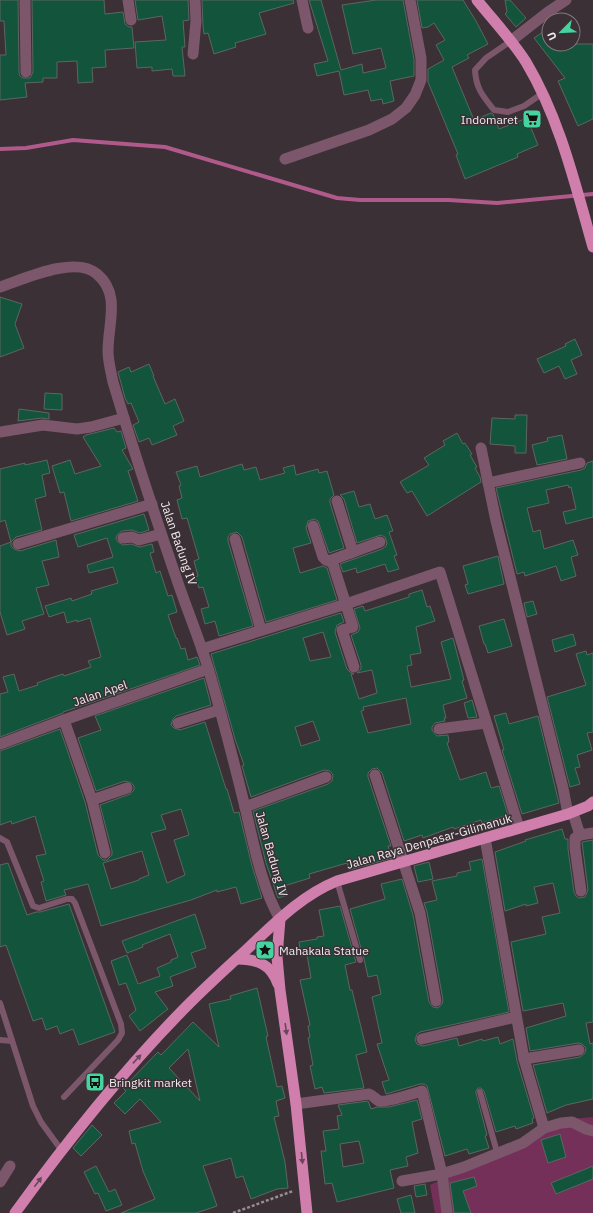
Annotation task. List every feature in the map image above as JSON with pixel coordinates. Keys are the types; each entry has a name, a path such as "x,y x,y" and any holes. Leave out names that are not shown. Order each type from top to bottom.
{"highway":[{"path":"477,0 511,41 525,61 543,93 554,118 570,166 593,247"},
{"name":"Jalan Raya Denpasar-Gilimanuk","path":"15,1213 106,1095 179,1014 237,958 280,919 311,894 337,881 570,813 588,806 593,802"},
{"path":"280,919 277,957 280,990 296,1104 307,1213"},
{"path":"237,958 252,959 265,965 275,976 280,990"}],"street":[{"path":"25,0 26,72"},
{"path":"128,0 131,20"},
{"path":"193,54 196,21 195,0"},
{"path":"302,0 308,28"},
{"path":"285,159 369,130 392,119 406,108 415,95 421,80 421,58 410,0"},
{"path":"511,41 566,0"},
{"name":"Jalan Badung IV","path":"0,287 54,269 74,266 84,267 94,271 102,278 111,294 112,303 108,351 113,379 161,534 202,649 262,874 274,910 280,919"},
{"path":"0,432 43,425 77,429 92,427 124,418"},
{"path":"481,448 496,521 562,788 570,813 580,835"},
{"path":"488,482 580,463"},
{"path":"337,501 353,552"},
{"path":"18,544 152,504"},
{"path":"313,526 323,557 331,562 334,569 353,627 342,630 354,667"},
{"path":"123,538 132,537 139,540 161,534"},
{"path":"235,539 261,630"},
{"path":"329,561 380,542"},
{"path":"202,649 346,604 440,572 519,828"},
{"name":"Jalan Apel","path":"0,744 208,669"},
{"path":"178,723 219,710"},
{"path":"64,720 92,800 106,853"},
{"path":"439,729 486,723"},
{"path":"375,775 420,913 436,1001"},
{"path":"245,807 326,777"},
{"path":"92,800 127,788"},
{"path":"581,891 575,838 580,835 593,833"},
{"path":"485,838 524,1059 544,1128"},
{"path":"422,1039 516,1017"},
{"path":"524,1059 579,1050"},
{"path":"296,1104 369,1094 373,1095 378,1100 385,1101 422,1091 442,1174 447,1213"},
{"path":"402,1181 442,1174 464,1166 523,1143 544,1128 560,1123 572,1122 593,1131"},
{"path":"0,1182 10,1166"}],"lane":[{"path":"511,41 486,58 475,70 476,82 483,96 494,110 508,112 524,106 543,93"},
{"path":"0,838 7,842 33,906 39,908 67,899 72,899 75,903 121,1024 122,1033 118,1040 64,1097"},
{"path":"337,881 360,960"},
{"path":"0,1003 32,1106 41,1122 62,1151"},
{"path":"0,1040 12,1041"},
{"path":"480,1092 498,1152"}],"path":[{"path":"233,1213 305,1187"}],"shaded area":[{"path":"593,1117 593,1213 435,1213 430,1185 572,1119"}],"building":[{"path":"0,0 18,0 19,72 20,76 23,78 30,78 33,72 32,0 104,0 105,14 123,12 125,24 132,27 134,48 105,50 106,67 92,68 93,82 78,83 77,61 57,62 57,78 43,78 43,82 25,83 27,97 0,100 0,55 6,55 4,21 0,21"},
{"path":"135,0 188,0 189,20 183,21 185,47 182,47 185,76 173,76 172,69 152,71 152,67 137,68 135,42 166,40 162,16 138,20"},
{"path":"202,0 293,0 294,3 259,13 266,34 235,43 236,47 214,54 208,33 204,34"},
{"path":"309,0 321,0 341,70 362,64 363,73 386,68 381,48 353,54 342,5 376,0 403,0 414,59 414,76 390,81 394,101 383,104 382,99 371,101 368,90 344,95 339,71 317,76 314,64 328,61"},
{"path":"417,0 463,0 488,44 467,55 469,58 452,67 474,120 491,113 493,114 499,129 527,118 538,145 517,154 518,157 465,179 456,155 458,154 428,82 428,69 444,60 436,45 445,40 434,23 428,27 422,28"},
{"path":"505,0 510,0 526,18 516,27 505,14 507,12"},
{"path":"541,33 541,47 534,38"},
{"path":"581,44 593,44 593,119 578,126 558,81 565,78 545,52 581,52"},
{"path":"0,297 22,304 15,324 24,348 0,357"},
{"path":"575,339 582,355 571,360 577,374 565,379 559,366 544,373 537,359 566,346 565,344"},
{"path":"149,364 165,404 175,399 184,421 173,426 177,435 152,445 149,438 139,442 133,425 139,422 131,403 128,404 125,398 118,372 129,367 131,372"},
{"path":"45,393 62,394 62,410 44,409"},
{"path":"19,409 49,413 49,419 42,418 18,421"},
{"path":"515,415 527,415 526,453 515,453 515,446 490,444 492,418 515,419"},
{"path":"114,428 117,432 121,431 126,448 122,450 133,469 128,471 138,501 71,521 64,492 60,493 52,466 70,460 75,474 101,466 83,437"},
{"path":"457,433 463,444 465,443 472,454 470,455 477,467 475,468 481,482 427,516 412,491 407,493 400,482 429,465 424,458 445,445 443,441"},
{"path":"562,435 567,459 537,465 532,445 548,441 547,438"},
{"path":"47,460 50,473 42,475 46,496 35,499 42,530 16,537 11,542 5,520 0,522 0,469"},
{"path":"593,461 593,517 566,524 563,512 576,509 571,487 569,488 568,485 546,490 549,503 527,508 533,532 540,530 544,549 573,540 578,555 571,557 576,576 561,581 556,566 525,576 524,572 517,574 496,488 581,470 585,468 587,463"},
{"path":"242,464 244,470 256,467 260,480 285,473 283,468 294,465 296,475 318,469 319,473 327,471 334,495 330,499 330,503 344,548 329,553 318,521 314,519 308,521 306,528 311,543 293,548 300,573 323,566 327,568 337,600 266,622 242,537 237,532 230,534 228,541 253,626 219,636 215,621 205,624 201,609 209,607 203,587 199,588 195,577 198,576 194,561 199,559 187,518 182,519 177,500 182,498 179,486 181,485 176,472 197,466 200,477"},
{"path":"354,491 359,507 370,504 375,519 387,515 393,531 389,532 397,555 394,556 399,569 388,572 385,564 357,573 356,568 343,572 340,564 382,549 387,543 385,537 381,535 357,543 344,499 340,495"},
{"path":"144,514 149,530 140,533 132,530 122,531 117,535 116,539 123,545 131,544 140,547 152,544 154,552 150,553 156,573 160,571 168,596 172,595 177,612 168,615 176,638 181,649 185,648 188,660 197,657 200,665 63,712 0,737 0,694 8,692 3,677 14,674 19,691 38,685 37,683 63,674 64,676 91,667 88,661 101,657 90,618 67,623 64,612 49,617 45,606 71,598 72,601 92,594 91,591 118,583 113,567 89,573 87,565 113,557 107,538 78,547 74,535"},
{"path":"56,540 59,557 42,561 49,585 36,588 44,614 22,621 25,629 7,635 0,612 0,546 11,542 11,546 14,549 20,551"},
{"path":"498,556 504,584 468,594 465,585 468,584 463,566"},
{"path":"422,590 427,607 430,606 435,621 416,627 421,653 410,655 412,665 407,666 411,687 451,679 441,642 453,638 467,698 443,705 446,718 444,718 445,721 435,723 432,730 437,736 448,735 449,742 447,743 460,780 486,772 491,788 499,786 508,815 482,823 481,820 454,829 453,827 423,838 422,835 404,841 382,773 377,768 372,769 368,773 368,777 391,846 388,846 392,858 349,870 347,863 309,874 310,878 284,886 288,895 278,898 266,863 253,811 328,784 332,781 333,775 330,771 324,770 251,797 242,766 244,765 235,739 211,654 341,613 344,622 337,625 335,632 347,669 354,674 351,674 359,699 377,693 372,670 357,673 361,669 361,665 351,635 358,632 360,628 354,609 363,606 365,611 409,597 409,594","holes":["323,632 331,657 310,661 303,638","406,698 411,724 368,733 361,711 364,710 363,707","313,721 320,740 301,746 295,727"]},
{"path":"533,601 537,614 527,617 524,603"},
{"path":"504,619 512,646 488,653 479,626"},
{"path":"573,634 576,645 555,652 552,640"},
{"path":"586,651 587,655 593,653 593,732 587,733 592,750 577,755 580,767 575,768 580,784 570,787 547,697 586,685 576,654"},
{"path":"204,678 211,705 176,716 171,725 180,730 205,722 234,813 239,812 252,866 262,898 241,904 236,887 217,892 217,890 191,900 101,926 88,884 64,890 66,895 46,901 41,882 44,881 36,856 46,854 35,816 12,824 11,821 0,825 0,751 60,729 85,802 98,855 103,860 107,860 112,855 112,851 100,805 130,794 134,790 134,786 125,781 96,791 78,738 101,730 95,716","holes":["181,809 189,835 174,840 185,875 167,883 151,833 166,829 161,815","142,851 149,875 139,880 111,889 103,863"]},
{"path":"472,700 477,717 468,718 464,703"},
{"path":"506,713 509,724 538,716 559,803 522,814 502,750 504,750 494,716"},
{"path":"562,829 565,839 568,839 574,892 579,898 585,897 588,890 582,842 593,840 593,1022 586,1023 590,1044 593,1043 593,1099 566,1105 547,1113 533,1065 580,1057 585,1053 586,1048 582,1044 578,1043 530,1051 526,1028 566,1016 563,1003 523,1011 511,942 546,934 542,917 560,913 553,883 534,887 538,903 526,906 526,904 505,911 495,852 526,841 525,840"},
{"path":"482,859 509,1012 420,1032 417,1034 415,1040 417,1044 423,1046 457,1038 459,1046 482,1039 483,1041 498,1037 500,1044 513,1039 517,1061 534,1118 532,1119 533,1123 516,1129 515,1126 496,1132 484,1091 481,1088 478,1088 476,1093 489,1148 469,1154 467,1149 445,1156 427,1086 420,1084 386,1094 382,1082 389,1080 377,1044 382,1043 372,997 381,994 377,975 368,977 350,909 385,899 381,884 402,879 413,915 429,1002 433,1007 438,1008 442,1004 443,1000 427,912 424,903 437,900 432,881 457,876 457,873 471,870 469,862"},
{"path":"429,862 433,879 418,882 414,866"},
{"path":"8,863 27,915 69,904 115,1032 79,1045 73,1029 60,1034 57,1026 46,1030 42,1018 33,1021 6,945 0,947 0,865"},
{"path":"340,906 356,962 345,965 350,990 352,990 367,1052 356,1055 364,1088 324,1093 322,1087 315,1089 310,1066 313,1065 308,1038 310,1037 308,1026 310,1025 300,980 311,978 307,955 301,956 299,942 317,939 317,937 324,936 319,910"},
{"path":"195,914 206,948 191,953 196,967 170,977 173,986 155,992 168,1009 140,1031 129,1016 136,1010 126,983 119,985 111,961 127,955 138,984 160,976 157,968 178,957 170,934 142,945 143,947 127,953 122,941"},
{"path":"257,988 268,1036 266,1037 277,1087 282,1086 285,1098 276,1101 279,1116 274,1117 285,1162 288,1188 277,1189 251,1199 243,1176 236,1178 231,1158 203,1166 217,1206 196,1213 121,1213 155,1199 143,1171 135,1143 132,1144 129,1131 161,1122 140,1099 125,1114 114,1103 126,1091 123,1088 158,1052 161,1055 193,1022 219,1047 209,1004 231,999 230,996","holes":["188,1049 200,1101 169,1068"]},
{"path":"417,1100 422,1119 412,1122 418,1153 406,1157 408,1166 390,1170 394,1188 337,1202 332,1183 325,1184 321,1151 326,1151 323,1131 339,1129 337,1116 342,1115 338,1105 368,1101 371,1109 377,1107 389,1107","holes":["359,1141 364,1163 343,1167 340,1144"]},
{"path":"92,1125 102,1135 81,1156 73,1148"},
{"path":"560,1134 566,1157 548,1163 541,1140"},
{"path":"96,1166 109,1192 115,1189 122,1205 106,1211 98,1193 95,1194 84,1172"},
{"path":"593,1166 593,1179 556,1194 551,1183"},
{"path":"474,1177 477,1186 463,1191 471,1213 454,1213 450,1183"},
{"path":"425,1184 427,1195 416,1197 414,1186"},
{"path":"411,1195 415,1213 401,1213 397,1199"}],"waterway":[{"path":"0,149 26,148 73,140 165,147 337,198 360,200 449,200 497,203 593,194"}],"place":[{"name":"Indomaret","path":"532,119"},
{"name":"Mahakala Statue","path":"265,950"},
{"name":"Bringkit market","path":"95,1082"}]}
